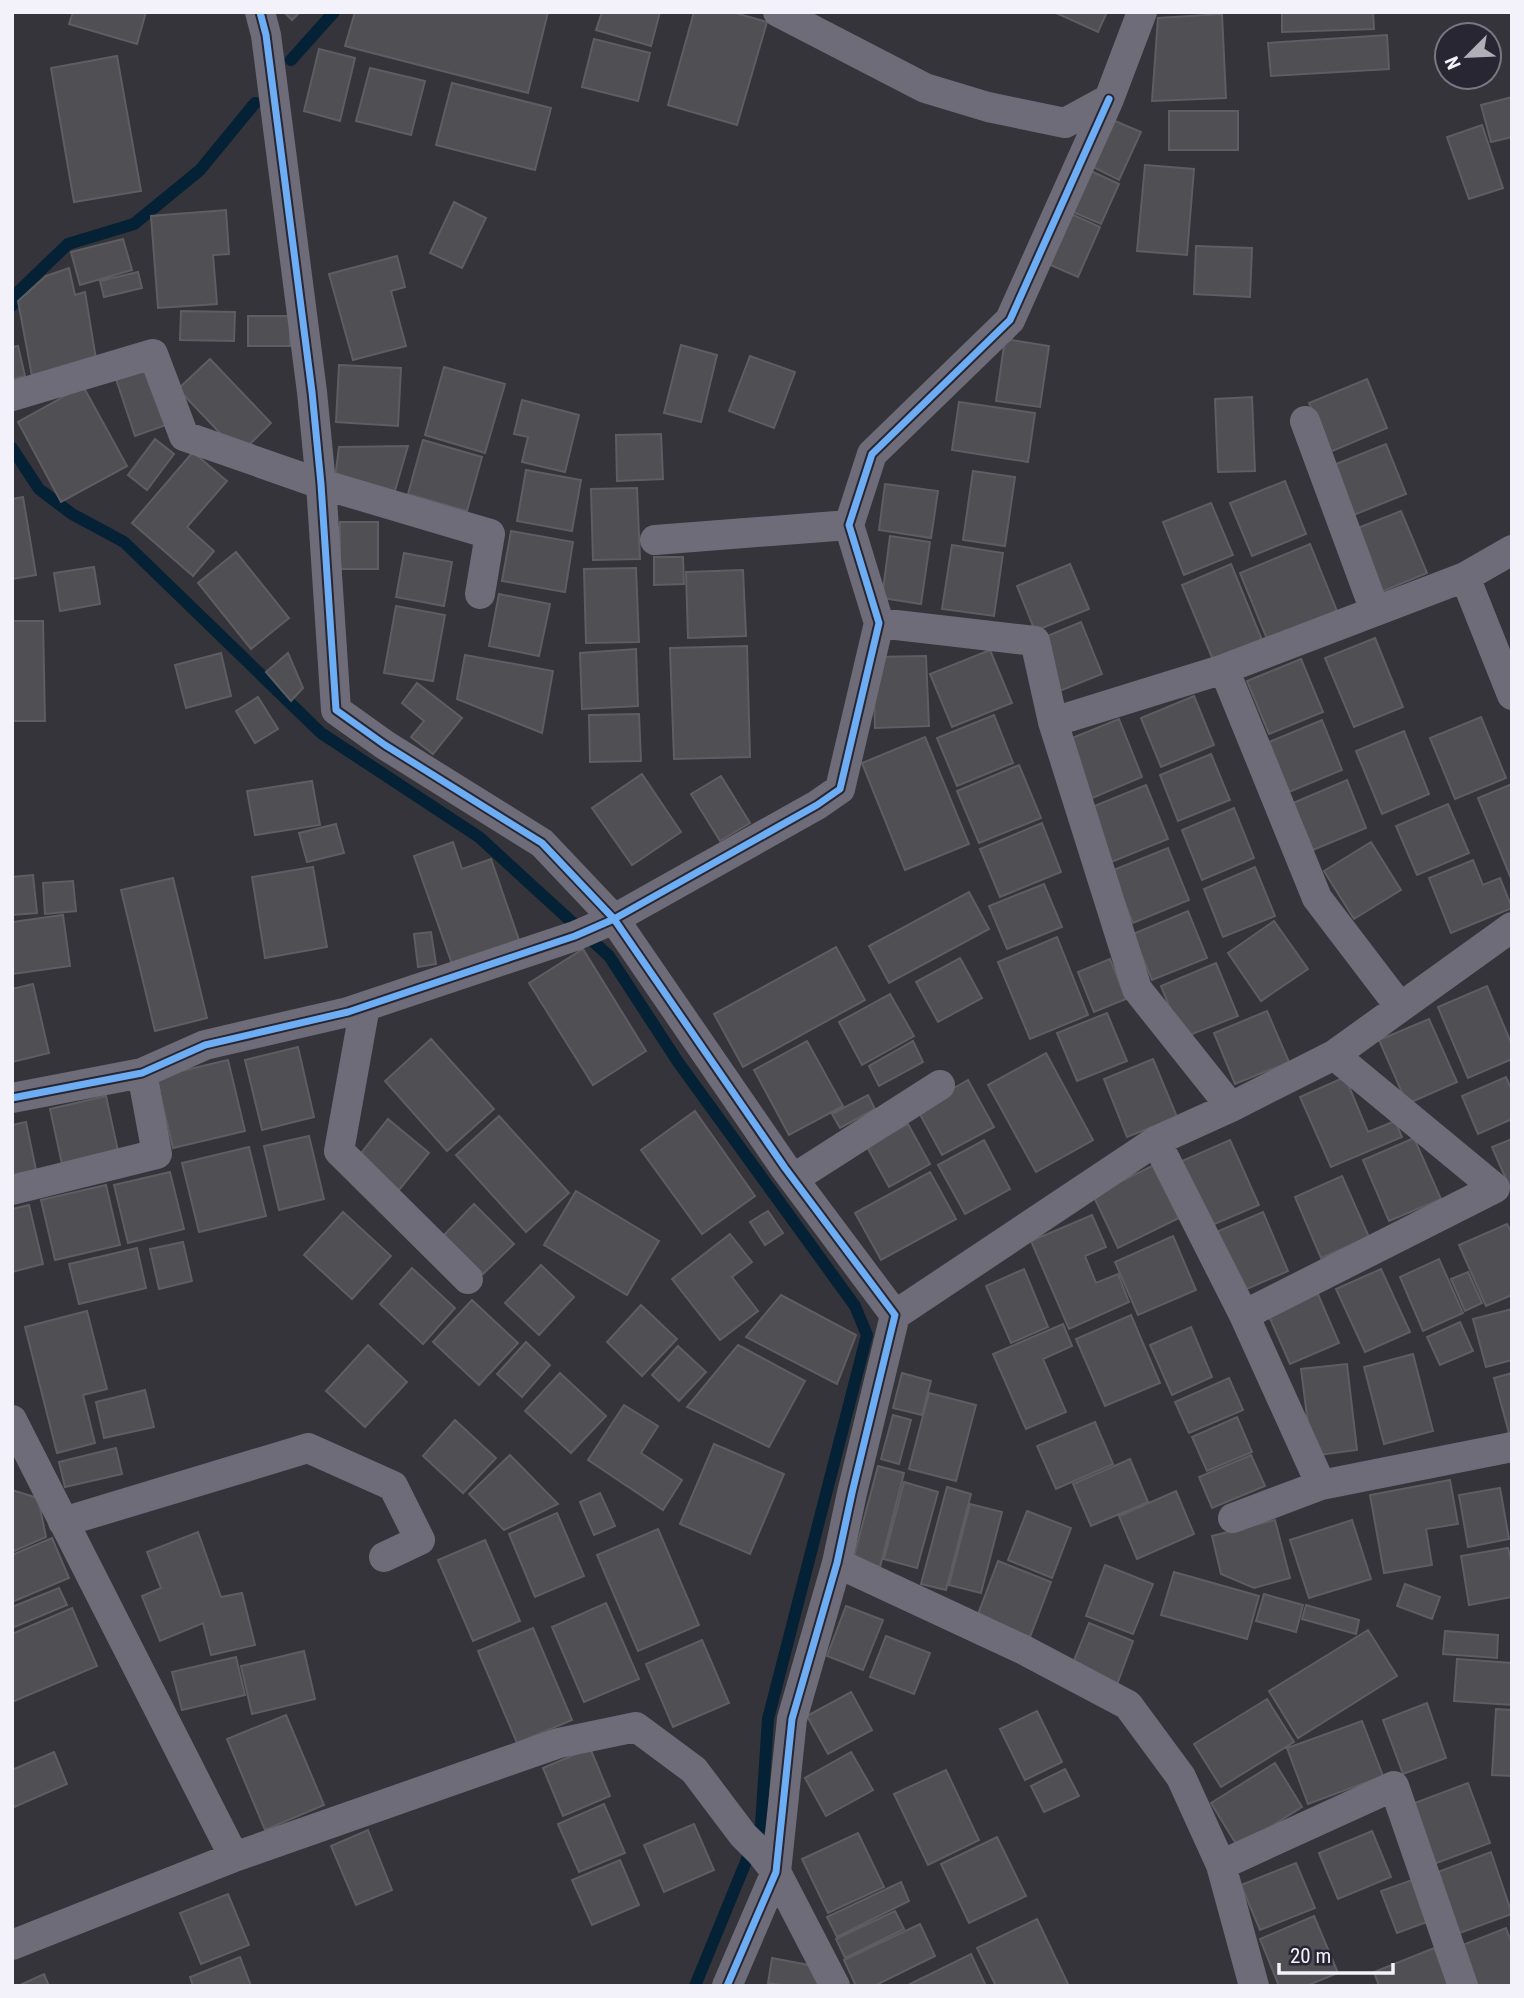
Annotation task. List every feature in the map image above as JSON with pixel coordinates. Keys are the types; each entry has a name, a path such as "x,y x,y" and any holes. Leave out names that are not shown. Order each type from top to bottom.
{"street":[{"path":"260,12 266,35 312,392 336,710 385,745 542,843 596,927 793,1179 895,1315"},
{"path":"778,12 925,88 988,107 1065,122 1108,99"},
{"path":"12,1098 142,1073 205,1045 348,1012 596,927 817,805 840,789 879,623 849,524 872,454 1010,320 1108,99 1142,12"},
{"path":"12,396 153,354 184,436 321,484 490,534 480,594"},
{"path":"1305,421 1375,611"},
{"path":"655,540 849,524"},
{"path":"1053,722 1224,669 1465,577 1512,550"},
{"path":"1465,577 1512,695"},
{"path":"879,623 1035,641 1053,722 1137,989 1231,1107"},
{"path":"1224,669 1317,898 1400,1007"},
{"path":"727,1986 792,1719 837,1563 895,1315 1156,1141 1334,1055 1512,927"},
{"path":"365,1006 339,1151 468,1279"},
{"path":"1244,1315 1495,1188 1334,1055"},
{"path":"12,1190 157,1154 142,1073"},
{"path":"793,1179 940,1085"},
{"path":"1156,1141 1244,1315 1321,1485"},
{"path":"12,1420 234,1857"},
{"path":"1233,1518 1321,1485 1512,1447"},
{"path":"62,1522 308,1448 393,1486 420,1540 384,1557"},
{"path":"837,1563 1024,1650 1128,1705 1181,1777 1221,1865 1254,1986"},
{"path":"12,1945 234,1857 559,1743 636,1727 694,1770 760,1853 835,1986"},
{"path":"1221,1865 1394,1786 1463,1986"}],"building":[{"path":"73,12 146,12 137,44 69,24"},
{"path":"284,12 300,12 292,20"},
{"path":"355,12 548,12 528,93 345,46"},
{"path":"602,12 660,12 651,46 596,30"},
{"path":"694,12 732,12 767,22 737,125 668,105"},
{"path":"1054,12 1107,12 1098,32"},
{"path":"1282,12 1373,12 1374,29 1282,32"},
{"path":"1222,14 1226,98 1152,101 1158,18"},
{"path":"1387,35 1389,69 1271,76 1268,43"},
{"path":"594,39 650,53 638,101 582,87"},
{"path":"319,49 355,58 340,121 304,111"},
{"path":"117,56 141,191 74,202 51,68"},
{"path":"370,68 425,81 411,135 356,121"},
{"path":"452,83 551,108 535,170 436,145"},
{"path":"1512,97 1512,137 1491,142 1481,105"},
{"path":"1169,111 1238,111 1238,150 1169,150"},
{"path":"1115,121 1141,132 1119,180 1093,167"},
{"path":"1482,125 1503,188 1469,199 1447,137"},
{"path":"1145,165 1194,169 1187,255 1137,251"},
{"path":"1091,171 1119,184 1101,224 1073,212"},
{"path":"454,202 486,218 462,268 430,253"},
{"path":"226,210 229,254 213,255 217,304 158,308 151,216"},
{"path":"1071,214 1100,227 1078,277 1048,264"},
{"path":"123,239 132,270 80,285 71,252"},
{"path":"1196,246 1252,248 1250,297 1194,294"},
{"path":"397,256 405,287 391,291 406,346 353,360 329,274"},
{"path":"69,268 75,295 85,292 96,359 32,376 18,301 46,276"},
{"path":"138,272 142,288 104,297 100,281"},
{"path":"181,311 235,312 234,341 180,340"},
{"path":"248,316 290,316 290,346 248,346"},
{"path":"1005,339 1049,346 1040,407 996,401"},
{"path":"681,345 717,355 701,422 664,413"},
{"path":"18,346 25,376 12,379 12,347"},
{"path":"750,356 795,372 774,428 729,411"},
{"path":"210,359 271,423 240,454 178,389"},
{"path":"148,365 169,424 135,436 115,376"},
{"path":"339,365 401,368 398,426 336,422"},
{"path":"444,367 505,384 485,453 425,435"},
{"path":"1367,379 1387,428 1330,452 1309,403"},
{"path":"83,386 127,466 61,502 18,422"},
{"path":"1252,397 1255,471 1218,472 1215,399"},
{"path":"522,400 579,415 565,472 522,462 528,437 514,434"},
{"path":"959,402 1035,413 1028,462 952,450"},
{"path":"661,434 663,479 617,481 616,435"},
{"path":"155,439 174,454 147,490 128,475"},
{"path":"423,440 482,457 467,511 408,494"},
{"path":"1386,444 1406,494 1351,516 1331,466"},
{"path":"408,446 394,494 335,478 339,447"},
{"path":"193,452 227,481 187,527 214,551 193,576 132,523"},
{"path":"526,470 581,480 572,531 517,521"},
{"path":"973,471 1015,477 1005,546 963,540"},
{"path":"1285,481 1306,534 1252,556 1230,503"},
{"path":"885,484 938,491 931,538 879,530"},
{"path":"637,488 640,559 593,560 591,489"},
{"path":"23,497 36,575 12,579 12,499"},
{"path":"1211,503 1233,555 1184,575 1163,522"},
{"path":"1401,511 1427,573 1381,592 1355,529"},
{"path":"340,522 378,522 378,569 340,569"},
{"path":"511,531 573,542 565,592 502,581"},
{"path":"890,536 930,542 921,604 882,598"},
{"path":"1310,544 1337,611 1267,639 1240,573"},
{"path":"952,545 1003,553 994,616 942,609"},
{"path":"236,552 289,618 251,649 198,583"},
{"path":"404,553 452,562 444,606 396,597"},
{"path":"654,557 683,557 684,584 654,585"},
{"path":"1070,564 1089,609 1035,631 1017,586"},
{"path":"1231,564 1262,640 1213,660 1182,585"},
{"path":"94,567 100,604 60,611 54,573"},
{"path":"636,568 639,642 586,643 584,569"},
{"path":"743,570 746,636 688,638 686,572"},
{"path":"499,594 550,604 539,656 489,646"},
{"path":"396,606 445,615 433,681 384,673"},
{"path":"12,621 43,621 45,721 12,721"},
{"path":"1081,622 1102,674 1057,692 1035,641"},
{"path":"1375,638 1403,707 1354,727 1325,658"},
{"path":"747,646 750,757 674,759 670,648"},
{"path":"636,649 638,706 582,709 580,653"},
{"path":"990,650 1012,703 952,727 930,674"},
{"path":"221,653 231,696 186,708 175,665"},
{"path":"288,653 303,688 291,701 266,672"},
{"path":"465,655 553,671 542,733 457,699"},
{"path":"926,656 929,726 875,728 873,657"},
{"path":"1301,659 1323,712 1269,734 1247,681"},
{"path":"417,683 462,718 433,754 411,737 424,721 402,703"},
{"path":"1194,696 1214,745 1161,767 1141,718"},
{"path":"258,697 278,729 255,743 236,711"},
{"path":"639,714 641,761 590,762 589,715"},
{"path":"994,715 1013,763 957,786 937,738"},
{"path":"1481,717 1506,778 1455,799 1430,738"},
{"path":"1119,719 1142,777 1090,799 1067,740"},
{"path":"1322,720 1342,770 1289,792 1269,742"},
{"path":"1404,731 1429,794 1382,814 1356,751"},
{"path":"925,737 969,844 905,870 862,763"},
{"path":"1211,754 1230,800 1178,821 1160,775"},
{"path":"1019,765 1041,818 979,843 957,791"},
{"path":"642,774 681,832 632,865 592,808"},
{"path":"721,776 750,823 720,841 691,794"},
{"path":"1347,780 1366,828 1313,850 1293,803"},
{"path":"312,781 320,825 255,835 247,791"},
{"path":"1512,784 1512,875 1510,876 1478,798"},
{"path":"1146,785 1168,839 1109,863 1087,809"},
{"path":"1448,804 1469,853 1417,875 1396,826"},
{"path":"1234,808 1254,858 1202,880 1182,830"},
{"path":"1042,823 1061,872 1000,897 980,849"},
{"path":"336,824 344,853 307,862 299,833"},
{"path":"453,842 462,869 491,859 519,940 452,964 414,856"},
{"path":"1371,842 1401,890 1354,919 1324,871"},
{"path":"1168,848 1189,900 1133,923 1111,871"},
{"path":"1473,860 1483,885 1500,878 1512,908 1451,933 1429,878"},
{"path":"313,867 327,947 265,958 252,877"},
{"path":"1255,867 1275,916 1223,937 1204,889"},
{"path":"33,875 37,913 12,915 12,877"},
{"path":"173,878 207,1018 155,1031 121,890"},
{"path":"73,881 76,911 45,914 43,883"},
{"path":"1044,884 1062,927 1007,949 989,906"},
{"path":"969,892 989,929 889,983 869,946"},
{"path":"1188,911 1207,958 1152,980 1133,934"},
{"path":"63,915 70,966 12,974 12,922"},
{"path":"1274,921 1308,969 1261,1001 1228,953"},
{"path":"431,932 436,964 418,967 414,934"},
{"path":"1057,937 1088,1015 1030,1039 998,962"},
{"path":"836,947 865,1000 743,1067 714,1014"},
{"path":"583,949 646,1051 593,1085 529,983"},
{"path":"960,958 982,998 938,1022 916,982"},
{"path":"1110,959 1126,999 1094,1012 1078,972"},
{"path":"1216,963 1238,1016 1182,1038 1161,986"},
{"path":"33,984 49,1053 12,1062 12,989"},
{"path":"1487,986 1512,1045 1512,1059 1468,1078 1438,1007"},
{"path":"890,994 914,1036 862,1065 839,1022"},
{"path":"1267,1011 1289,1062 1235,1084 1214,1033"},
{"path":"1107,1013 1127,1061 1077,1081 1057,1033"},
{"path":"1429,1019 1457,1082 1407,1104 1379,1040"},
{"path":"431,1039 494,1109 447,1151 385,1081"},
{"path":"807,1041 843,1106 789,1135 754,1070"},
{"path":"913,1041 923,1062 879,1086 869,1066"},
{"path":"298,1047 314,1117 262,1130 245,1060"},
{"path":"1046,1053 1093,1140 1036,1172 988,1085"},
{"path":"1153,1059 1177,1117 1127,1137 1104,1079"},
{"path":"228,1060 245,1131 173,1148 156,1077"},
{"path":"1345,1077 1368,1132 1395,1121 1402,1137 1331,1167 1300,1097"},
{"path":"1506,1077 1512,1091 1512,1119 1478,1134 1462,1096"},
{"path":"968,1080 994,1127 942,1155 917,1109"},
{"path":"868,1095 875,1109 840,1128 832,1114"},
{"path":"106,1096 118,1151 62,1164 50,1109"},
{"path":"695,1111 755,1196 702,1234 641,1150"},
{"path":"499,1116 569,1193 526,1232 456,1155"},
{"path":"388,1119 429,1153 399,1190 358,1157"},
{"path":"26,1122 36,1170 12,1175 12,1125"},
{"path":"908,1124 930,1164 889,1187 867,1147"},
{"path":"309,1136 324,1199 279,1210 264,1146"},
{"path":"1414,1138 1441,1199 1389,1221 1363,1160"},
{"path":"1512,1139 1512,1185 1509,1186 1492,1147"},
{"path":"984,1140 1010,1189 965,1214 938,1165"},
{"path":"1230,1140 1259,1205 1210,1226 1182,1161"},
{"path":"249,1147 266,1216 199,1232 182,1163"},
{"path":"1154,1165 1179,1218 1118,1248 1093,1195"},
{"path":"170,1172 184,1229 128,1243 114,1185"},
{"path":"930,1172 956,1219 881,1260 855,1213"},
{"path":"1342,1176 1369,1237 1321,1258 1295,1197"},
{"path":"106,1185 120,1245 55,1260 41,1200"},
{"path":"576,1191 659,1241 627,1295 544,1245"},
{"path":"474,1204 514,1244 483,1274 444,1235"},
{"path":"29,1205 43,1264 12,1272 12,1209"},
{"path":"768,1211 783,1233 765,1245 750,1222"},
{"path":"343,1212 391,1256 352,1299 304,1255"},
{"path":"1263,1212 1288,1271 1240,1292 1214,1233"},
{"path":"1092,1215 1106,1247 1085,1256 1096,1283 1118,1274 1129,1302 1069,1329 1031,1241"},
{"path":"1507,1224 1512,1233 1512,1295 1486,1306 1459,1245"},
{"path":"730,1234 752,1262 732,1277 758,1311 720,1340 672,1279"},
{"path":"1173,1236 1196,1290 1138,1315 1115,1262"},
{"path":"183,1242 192,1281 159,1289 150,1249"},
{"path":"137,1248 146,1288 79,1304 69,1264"},
{"path":"1439,1259 1463,1313 1423,1331 1400,1277"},
{"path":"541,1265 574,1297 539,1335 505,1303"},
{"path":"412,1268 455,1308 423,1344 380,1304"},
{"path":"1024,1269 1048,1327 1011,1343 986,1286"},
{"path":"1381,1269 1410,1332 1365,1352 1336,1289"},
{"path":"1468,1272 1482,1303 1465,1311 1451,1279"},
{"path":"1317,1292 1339,1343 1290,1364 1268,1314"},
{"path":"781,1295 856,1335 837,1384 746,1337"},
{"path":"472,1300 518,1343 479,1385 433,1342"},
{"path":"641,1305 677,1339 642,1376 607,1342"},
{"path":"1512,1309 1512,1360 1486,1367 1473,1319"},
{"path":"87,1311 107,1389 83,1395 95,1443 57,1453 25,1327"},
{"path":"1131,1315 1160,1383 1105,1406 1076,1339"},
{"path":"1460,1322 1473,1351 1440,1365 1427,1337"},
{"path":"1063,1324 1072,1346 1043,1359 1066,1412 1026,1429 993,1354"},
{"path":"1191,1327 1212,1377 1172,1395 1150,1345"},
{"path":"526,1342 550,1365 522,1397 497,1374"},
{"path":"368,1345 407,1382 365,1427 326,1391"},
{"path":"738,1345 805,1381 769,1447 687,1407"},
{"path":"678,1346 706,1372 679,1401 652,1375"},
{"path":"1413,1354 1433,1431 1384,1444 1364,1367"},
{"path":"1347,1364 1357,1450 1312,1456 1301,1369"},
{"path":"560,1373 606,1416 571,1453 525,1411"},
{"path":"902,1373 931,1381 922,1415 893,1408"},
{"path":"1512,1373 1512,1433 1509,1433 1494,1378"},
{"path":"1229,1378 1243,1410 1189,1433 1175,1402"},
{"path":"145,1390 154,1427 104,1438 96,1402"},
{"path":"929,1393 976,1405 956,1481 909,1469"},
{"path":"624,1405 658,1426 641,1453 682,1480 663,1510 588,1460"},
{"path":"893,1415 911,1420 899,1464 881,1459"},
{"path":"1237,1417 1252,1452 1207,1471 1192,1437"},
{"path":"455,1420 496,1458 463,1493 423,1456"},
{"path":"1095,1422 1113,1464 1056,1489 1037,1446"},
{"path":"714,1444 784,1474 750,1554 680,1524"},
{"path":"116,1448 122,1474 65,1487 59,1462"},
{"path":"510,1455 558,1504 504,1530 469,1494"},
{"path":"1251,1455 1265,1486 1212,1508 1199,1477"},
{"path":"1130,1459 1148,1502 1091,1526 1073,1484"},
{"path":"878,1466 904,1473 880,1567 853,1560"},
{"path":"1450,1480 1458,1524 1426,1529 1432,1565 1384,1573 1370,1495"},
{"path":"904,1482 938,1492 917,1568 884,1559"},
{"path":"947,1487 971,1494 946,1590 921,1584"},
{"path":"1500,1488 1509,1539 1468,1547 1459,1495"},
{"path":"12,1490 38,1498 46,1537 12,1552"},
{"path":"1176,1491 1194,1534 1137,1559 1119,1516"},
{"path":"600,1493 615,1526 594,1535 580,1502"},
{"path":"970,1504 1002,1512 981,1593 949,1585"},
{"path":"1027,1511 1071,1528 1052,1578 1008,1560"},
{"path":"557,1513 584,1576 535,1597 509,1534"},
{"path":"1275,1520 1290,1578 1254,1588 1221,1574 1212,1536"},
{"path":"1352,1520 1371,1579 1309,1598 1290,1540"},
{"path":"658,1529 699,1625 638,1651 597,1555"},
{"path":"198,1532 221,1597 242,1593 255,1645 211,1655 203,1623 160,1641 142,1596 161,1588 147,1552"},
{"path":"52,1538 69,1578 12,1602 12,1555"},
{"path":"485,1540 520,1621 473,1641 438,1560"},
{"path":"1508,1548 1512,1566 1512,1597 1469,1605 1461,1556"},
{"path":"998,1561 1051,1582 1030,1637 977,1617"},
{"path":"1105,1565 1153,1584 1133,1634 1086,1616"},
{"path":"1174,1572 1259,1596 1247,1639 1161,1615"},
{"path":"1405,1584 1440,1597 1432,1619 1397,1606"},
{"path":"59,1588 67,1605 12,1628 12,1607"},
{"path":"1264,1594 1303,1605 1296,1632 1256,1621"},
{"path":"606,1603 639,1679 584,1702 552,1627"},
{"path":"1306,1605 1359,1620 1356,1634 1302,1619"},
{"path":"846,1606 883,1620 863,1670 827,1656"},
{"path":"72,1608 97,1666 12,1702 12,1634"},
{"path":"1089,1623 1133,1641 1115,1690 1069,1673"},
{"path":"533,1628 572,1720 517,1743 478,1651"},
{"path":"1368,1630 1397,1676 1298,1738 1269,1691"},
{"path":"1445,1631 1498,1635 1497,1658 1443,1654"},
{"path":"886,1636 930,1653 914,1694 870,1677"},
{"path":"702,1640 729,1703 673,1727 646,1664"},
{"path":"304,1651 315,1699 252,1714 241,1666"},
{"path":"236,1657 245,1695 182,1710 172,1672"},
{"path":"1457,1659 1512,1663 1512,1705 1454,1701"},
{"path":"851,1692 872,1730 828,1754 807,1716"},
{"path":"1267,1699 1294,1742 1221,1787 1194,1744"},
{"path":"1427,1703 1446,1758 1403,1774 1383,1720"},
{"path":"1496,1709 1512,1710 1512,1776 1492,1775"},
{"path":"1037,1711 1062,1762 1025,1780 1000,1729"},
{"path":"286,1715 324,1805 265,1830 227,1739"},
{"path":"1362,1721 1383,1776 1308,1804 1287,1748"},
{"path":"590,1748 610,1796 563,1816 543,1768"},
{"path":"54,1752 67,1784 12,1808 12,1770"},
{"path":"851,1752 873,1790 826,1816 805,1778"},
{"path":"1275,1763 1302,1807 1238,1847 1211,1803"},
{"path":"1065,1769 1079,1796 1044,1812 1031,1786"},
{"path":"946,1770 979,1840 928,1865 894,1794"},
{"path":"1468,1783 1490,1843 1434,1864 1412,1804"},
{"path":"604,1804 625,1853 579,1872 558,1824"},
{"path":"694,1824 714,1870 664,1892 644,1845"},
{"path":"368,1830 392,1890 356,1905 331,1846"},
{"path":"1372,1831 1391,1877 1338,1899 1319,1853"},
{"path":"858,1833 884,1887 828,1913 802,1859"},
{"path":"997,1837 1026,1896 969,1923 941,1864"},
{"path":"1491,1852 1512,1914 1457,1934 1435,1873"},
{"path":"620,1860 639,1905 592,1925 572,1880"},
{"path":"1296,1863 1315,1908 1260,1930 1241,1885"},
{"path":"1415,1879 1430,1921 1397,1933 1381,1891"},
{"path":"901,1882 909,1901 837,1937 827,1917"},
{"path":"228,1894 249,1945 201,1964 180,1913"},
{"path":"895,1911 904,1929 845,1958 836,1939"},
{"path":"1314,1916 1338,1973 1306,1986 1279,1986 1260,1939"},
{"path":"1037,1919 1069,1986 996,1986 977,1948"},
{"path":"920,1924 935,1956 874,1986 856,1986 844,1960"},
{"path":"1506,1928 1512,1944 1512,1986 1474,1986 1460,1946"},
{"path":"1434,1948 1449,1986 1379,1986 1374,1972"},
{"path":"971,1954 986,1986 911,1986 910,1984"},
{"path":"240,1957 251,1986 193,1986 190,1977"},
{"path":"772,1958 825,1968 822,1986 768,1983"},
{"path":"44,1974 49,1986 18,1986"}],"waterway":[{"path":"291,60 334,12"},
{"path":"12,306 18,292 68,244 134,224 200,170 255,103"},
{"path":"12,448 39,489 72,514 124,542 321,733 479,837 609,956 678,1062 855,1306 867,1335 768,1719 761,1825 695,1986"}],"cycle path":[{"path":"260,12 266,35 312,392 336,710 385,745 542,843 614,919 785,1168 895,1315 837,1563 792,1719 776,1872 727,1986"},
{"path":"12,1098 142,1073 205,1045 348,1012 575,936 614,919 817,805 840,789 879,623 849,525 872,454 1010,320 1109,99"}]}
